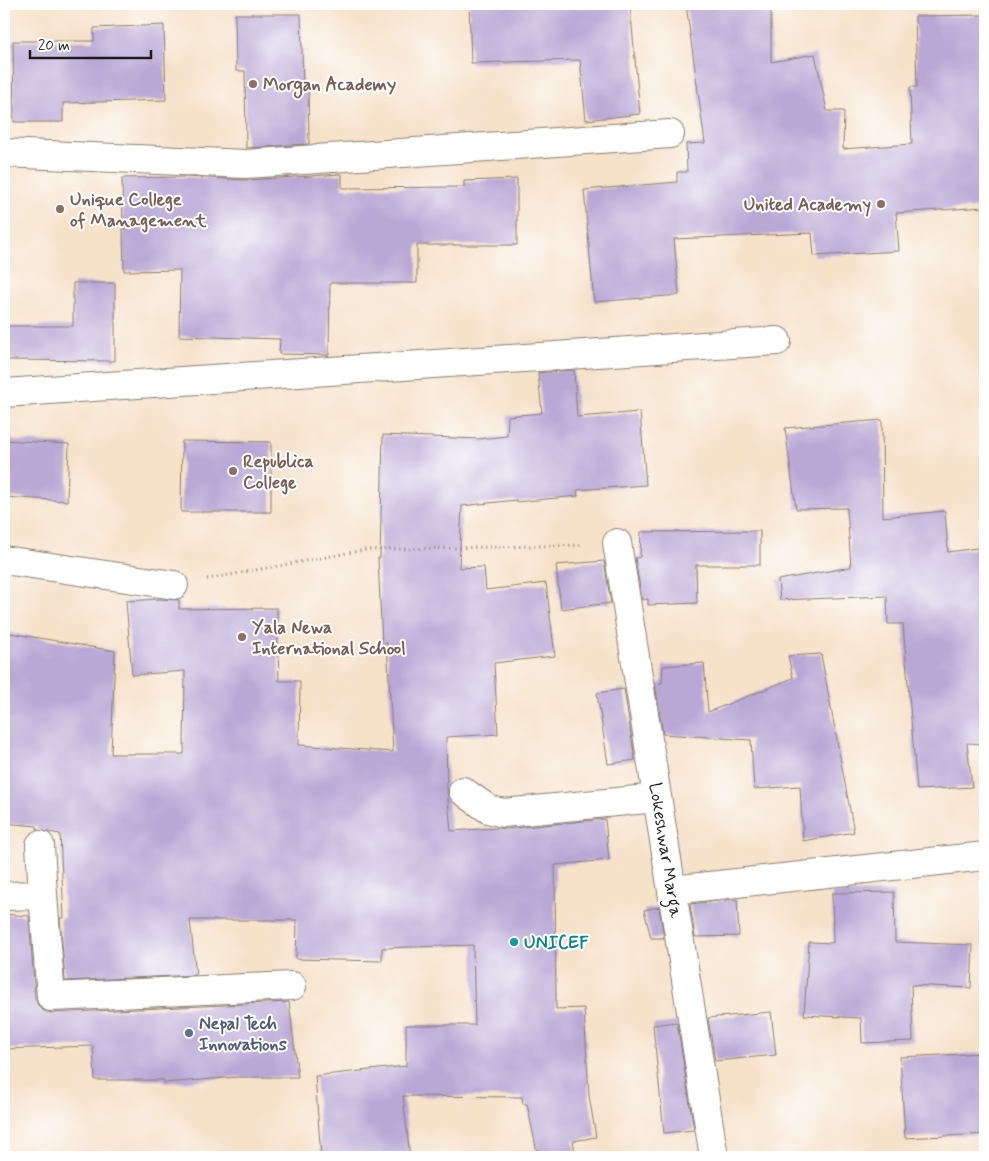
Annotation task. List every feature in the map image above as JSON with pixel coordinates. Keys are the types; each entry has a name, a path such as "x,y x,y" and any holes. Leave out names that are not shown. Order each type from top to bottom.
{"street":[{"path":"4,153 246,164 670,134"},
{"path":"4,393 777,341"},
{"name":"Lokeshwar Marga","path":"617,543 714,1157"},
{"path":"4,560 174,585"},
{"path":"463,791 488,809 503,813 657,798"},
{"path":"40,845 51,996 292,986"},
{"path":"672,890 985,856"},
{"path":"4,896 43,895"}],"path":[{"path":"174,585 364,550 617,543"}],"building":[{"path":"469,4 630,4 640,114 586,120 580,60 471,63"},
{"path":"686,4 771,4 771,62 815,54 827,111 844,111 843,149 912,144 910,87 917,87 915,16 985,15 985,207 896,213 899,251 814,256 812,233 674,239 679,295 594,302 584,190 677,182 677,172 687,172 686,144 705,143"},
{"path":"235,14 301,14 303,86 308,86 309,144 246,148 245,71 236,71"},
{"path":"164,25 166,100 63,103 63,122 14,122 13,41 94,41 94,28"},
{"path":"342,174 342,188 464,187 464,181 517,179 517,245 417,245 417,283 330,283 329,355 279,354 280,339 179,336 180,270 124,271 122,178 186,177 247,180"},
{"path":"73,283 115,283 115,361 4,360 4,326 73,326"},
{"path":"574,370 577,417 640,412 646,485 577,490 578,496 462,506 459,568 484,567 486,590 546,583 555,656 494,663 498,734 446,737 447,790 451,831 505,829 605,819 609,860 555,865 556,1009 584,1008 589,1096 596,1137 573,1141 576,1157 538,1157 527,1104 523,1104 522,1097 403,1096 410,1157 321,1157 315,1076 406,1066 406,1025 475,1025 473,945 382,948 382,961 296,959 297,920 190,920 196,975 65,981 60,918 64,918 60,834 37,830 37,826 4,823 4,632 115,651 111,754 184,754 185,671 132,675 126,601 179,600 179,609 277,608 279,681 300,681 299,745 393,752 387,643 382,644 378,558 380,558 383,435 478,439 507,436 508,416 542,413 538,373"},
{"path":"882,420 883,517 945,511 948,552 985,547 985,744 967,743 972,787 917,790 903,624 888,624 887,596 780,600 778,580 851,567 847,508 796,509 785,428"},
{"path":"4,440 69,444 67,501 4,497"},
{"path":"182,441 271,442 271,512 181,512"},
{"path":"760,531 760,565 696,565 697,603 648,605 648,599 642,600 635,558 640,557 641,532"},
{"path":"604,561 611,603 561,609 556,565"},
{"path":"821,654 854,832 803,841 800,786 754,789 751,740 663,734 655,684 662,683 663,666 704,663 708,712 793,678 788,656"},
{"path":"624,689 635,760 608,764 597,693"},
{"path":"894,892 895,942 973,945 971,988 911,985 913,1041 862,1043 861,1018 804,1015 809,942 833,943 832,893"},
{"path":"737,899 739,936 695,937 690,904"},
{"path":"659,907 664,938 651,938 644,910"},
{"path":"4,914 29,916 35,998 38,1005 44,1011 52,1013 289,1002 298,1077 238,1077 164,1083 164,1080 95,1080 93,1046 4,1049"},
{"path":"771,1012 776,1055 715,1061 708,1018"},
{"path":"677,1022 694,1130 664,1133 653,1025"},
{"path":"985,1053 985,1134 905,1138 900,1057"}],"place":[{"name":"Morgan Academy","path":"253,84"},
{"name":"United Academy","path":"881,204"},
{"name":"Unique College of Management","path":"60,209"},
{"name":"Republica College","path":"233,471"},
{"name":"Yala Newa International School","path":"242,637"},
{"name":"UNICEF","path":"514,942"},
{"name":"Nepal Tech Innovations","path":"189,1033"}]}
